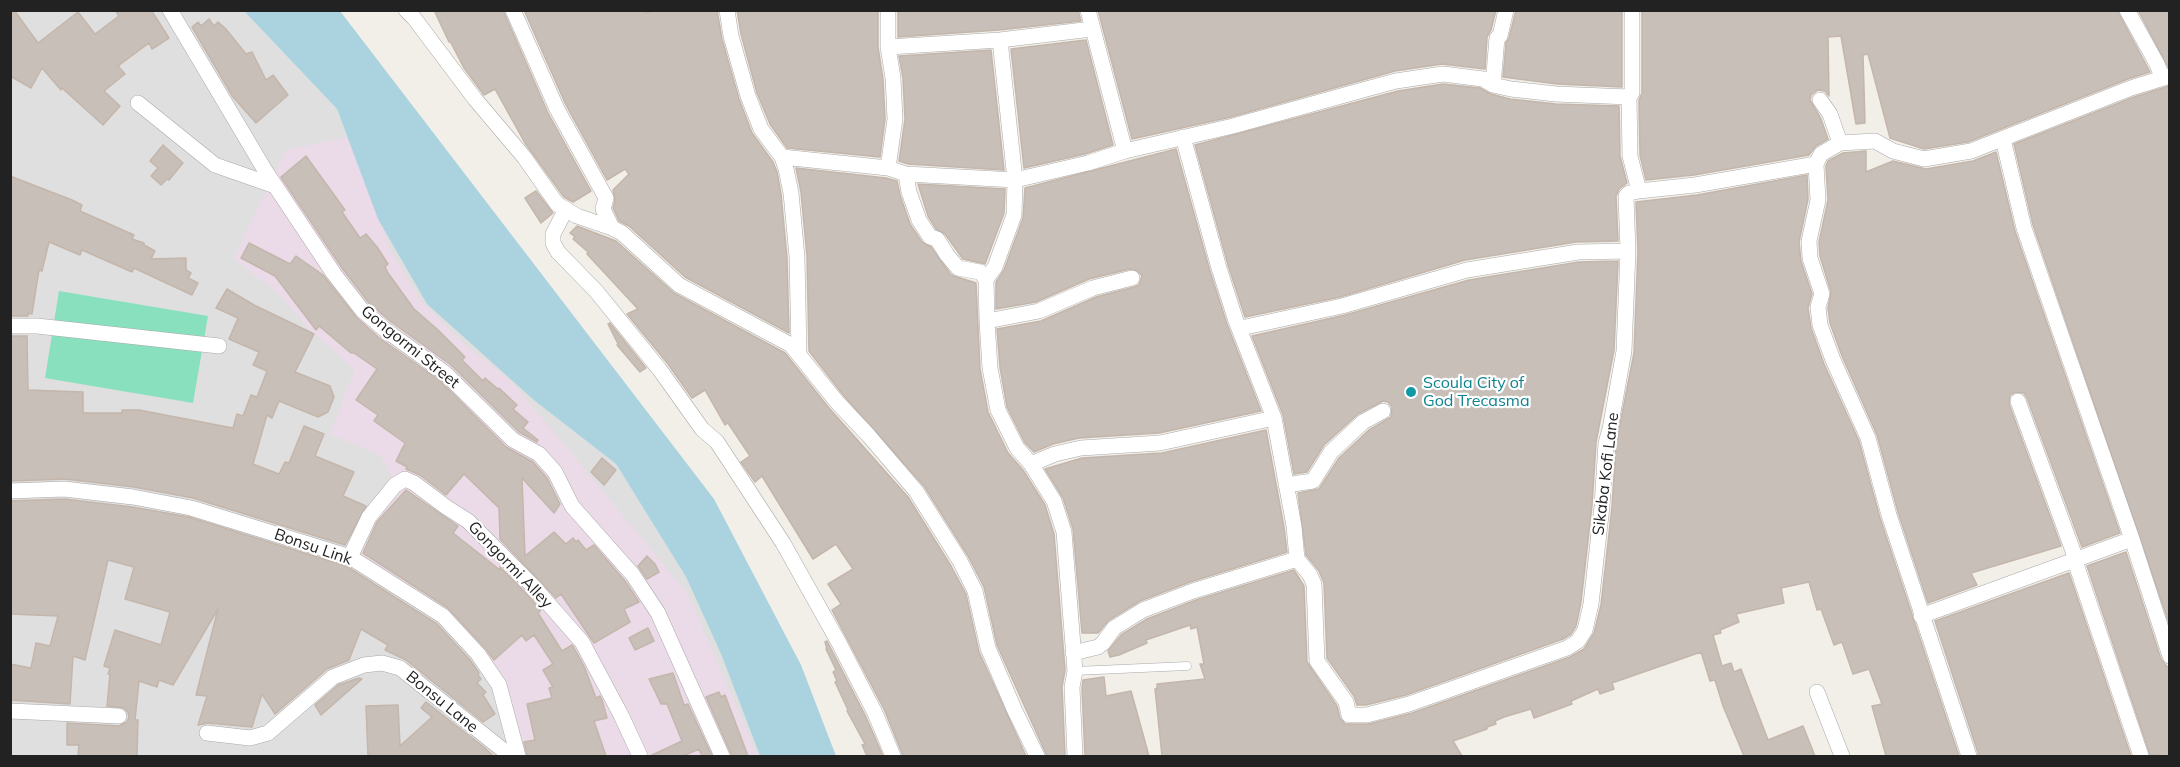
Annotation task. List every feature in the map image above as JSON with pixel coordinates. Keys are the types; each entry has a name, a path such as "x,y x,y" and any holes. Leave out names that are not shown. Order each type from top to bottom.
{"street":[{"name":"Gongormi Street","path":"170,10 275,186 334,274 362,310 445,374 513,440 539,454 555,472 572,506 633,575 658,613 722,756"},
{"path":"406,10 524,158 557,204 577,216 622,233 679,285 791,345 837,402 916,491 960,561 975,591 988,648 1037,756"},
{"path":"513,10 557,110 606,198 603,209 612,228"},
{"path":"727,10 731,36 752,107 760,129 782,157 791,193 797,257 799,353"},
{"path":"888,10 888,47 893,78 895,119 888,168"},
{"path":"1088,10 1125,151"},
{"path":"1493,85 1497,38 1500,36 1506,10"},
{"path":"1632,10 1632,93 1629,97 1630,156 1639,191 1716,182 1816,164"},
{"path":"1969,756 1921,616 1889,515 1868,438 1820,325 1818,307 1822,294 1810,258 1809,241 1818,200 1816,164 1821,154 1840,143 1875,141 1893,151 1924,159 1971,151 2166,77 2127,10"},
{"path":"888,47 1000,40 1092,28"},
{"path":"1000,40 1016,180 1014,215 995,267 986,279 990,368 998,410 1017,448 1031,464 1054,501 1064,532 1075,671 1072,687 1075,756"},
{"path":"782,157 888,168 906,174 1016,180 1088,163 1125,151 1233,126 1396,81 1443,74 1483,79 1493,85 1556,94 1629,97"},
{"path":"1820,100 1830,114 1840,143"},
{"path":"138,103 215,165 275,186"},
{"path":"1073,652 1098,647 1114,628 1143,610 1193,591 1297,559 1294,526 1274,418 1220,268 1184,137"},
{"path":"2003,139 2024,228 2132,539 2169,656"},
{"path":"906,174 909,192 919,220 930,237 937,239 958,267 980,272 986,279"},
{"name":"Sikaba Kofi Lane","path":"1297,559 1314,584 1317,661 1346,702 1349,715 1367,715 1409,704 1567,648 1578,641 1585,630 1591,604 1602,506 1606,443 1624,351 1628,251 1626,196 1639,191"},
{"path":"566,209 554,234 553,243 558,252 596,291 660,370 702,429 717,442 783,543 839,643 875,713 892,756"},
{"path":"1240,328 1342,306 1467,270 1578,252 1628,251"},
{"path":"987,321 1039,311 1093,288 1132,278"},
{"path":"10,326 37,326 219,346"},
{"path":"2018,401 2075,559 2141,756"},
{"path":"1286,485 1312,482 1331,452 1364,422 1383,411"},
{"path":"1031,464 1055,454 1081,448 1160,443 1274,418"},
{"name":"Gongormi Alley","path":"350,557 369,517 395,486 405,479 468,520 532,585 582,642 640,756"},
{"name":"Bonsu Link","path":"10,491 64,489 145,499 191,508 350,557 443,616 478,654 499,685 517,756"},
{"path":"1921,616 2132,539"},
{"name":"Bonsu Lane","path":"207,733 250,738 268,733 333,677 364,666 382,663 400,668 503,750 517,756"},
{"path":"1817,692 1842,756"},
{"path":"10,711 119,716"}],"lane":[{"path":"1075,671 1188,666"}],"shaded area":[{"path":"10,11 244,11 337,109 378,219 535,401 616,464 686,577 721,654 760,756 11,756"},
{"path":"357,135 389,248 421,301 460,340 512,382 687,593 758,756 515,756 494,688 436,610 352,552 365,518 392,477 380,455 330,434 355,370 310,330 280,295 234,259 285,150"}],"green space":[{"path":"59,291 208,316 193,403 45,378"}],"water":[{"path":"244,11 340,11 714,499 801,665 836,756 760,756 721,654 686,577 616,464 535,401 427,304 378,219 337,109"}],"building":[{"path":"10,10 14,10 38,43 78,12 95,34 119,16 115,10 151,10 169,38 152,49 149,43 118,66 125,74 104,91 120,106 103,125 62,88 61,90 42,68 31,88 10,76"},
{"path":"434,10 503,10 548,113 591,191 573,202 564,197 525,143 495,89 484,95 464,68"},
{"path":"524,10 645,10 646,13 656,10 717,10 722,39 739,99 752,133 773,162 777,172 787,258 789,333 685,277 629,226 619,221 613,208 615,200 613,190 629,174 625,169 607,180 566,105"},
{"path":"737,10 878,10 878,47 883,79 885,119 880,157 787,148 770,124 757,93"},
{"path":"898,10 1078,10 1081,21 999,30 898,37"},
{"path":"1098,10 1496,10 1487,37 1485,69 1442,64 1395,71 1231,117 1132,139"},
{"path":"1516,10 1622,10 1622,87 1557,84 1503,77 1506,43"},
{"path":"1642,10 2117,10 2150,72 1968,142 1924,149 1890,138 1868,54 1863,55 1865,123 1856,124 1841,36 1828,37 1829,96 1825,91 1818,90 1811,95 1810,100 1821,119 1828,139 1816,146 1809,155 1694,175 1646,180 1640,155"},
{"path":"2138,10 2169,10 2169,67 2168,67"},
{"path":"209,19 214,26 218,22 225,28 246,54 252,52 266,80 273,75 288,95 256,123 233,97 192,27 198,22 201,26"},
{"path":"1086,40 1113,145 1024,168 1011,49"},
{"path":"991,50 1004,170 908,164 899,161 905,119 903,78 899,56"},
{"path":"1443,84 1480,88 1491,94 1510,99 1556,104 1619,106 1620,156 1627,183 1619,189 1616,196 1618,241 1576,242 1465,260 1340,297 1245,317 1228,265 1195,145 1398,91"},
{"path":"2169,86 2169,623 2033,225 2014,144 2134,97"},
{"path":"163,145 183,163 169,180 167,179 161,185 151,176 158,168 150,161"},
{"path":"1176,149 1227,324 1261,411 1159,433 1079,438 1053,444 1034,452 1025,443 1007,407 1000,367 997,329 1041,321 1096,297 1139,285 1142,276 1138,271 1130,269 1089,279 1036,302 996,309 996,282 1004,270 1023,218 1025,188"},
{"path":"1866,151 1866,172 1893,161 1926,169 1973,161 1996,152 2015,231 2120,533 2082,547 2027,398 2024,393 2015,392 2010,395 2009,404 2061,546 1971,573 1977,585 1928,603 1898,512 1877,435 1830,323 1828,308 1831,292 1820,256 1819,242 1828,200 1826,166 1828,161 1843,153"},
{"path":"306,156 345,210 342,212 360,238 366,234 377,247 388,264 385,267 388,273 414,309 465,357 462,360 483,381 485,378 517,405 513,409 528,422 523,428 538,440 537,442 519,432 451,365 369,303 342,268 281,177"},
{"path":"796,168 897,181 910,224 922,242 931,247 951,275 976,283 980,369 988,412 1008,453 1023,470 1045,505 1054,534 1065,670 1062,687 1065,756 1047,756 997,645 984,587 968,556 924,486 844,396 809,351 807,256 801,192"},
{"path":"1807,175 1808,199 1799,242 1801,261 1812,294 1808,308 1811,328 1824,364 1859,441 1880,518 1959,756 1886,756 1872,706 1882,704 1869,669 1853,674 1842,642 1834,645 1821,609 1817,610 1809,582 1781,588 1784,603 1736,614 1739,622 1713,635 1722,666 1731,663 1734,672 1741,669 1768,740 1803,726 1815,756 1744,756 1715,680 1710,681 1701,652 1612,683 1614,689 1600,694 1598,689 1571,701 1572,704 1534,718 1531,709 1504,717 1495,721 1496,724 1487,729 1453,741 1462,756 1162,756 1155,689 1157,689 1157,684 1205,679 1200,664 1204,664 1197,627 1191,629 1190,625 1146,640 1147,643 1119,655 1110,657 1108,651 1121,635 1147,619 1196,600 1294,570 1304,586 1307,662 1337,706 1340,718 1345,724 1369,724 1412,713 1570,657 1584,649 1594,633 1601,605 1612,507 1616,445 1634,353 1638,251 1636,202 1697,195"},
{"path":"10,176 72,200 82,205 80,211 134,235 132,239 144,243 155,251 151,259 186,258 186,270 191,273 188,278 198,283 192,295 134,268 132,272 82,250 80,255 49,242 42,271 39,270 32,314 10,316"},
{"path":"918,184 1005,189 1004,213 985,264 963,259 945,234 936,229 928,216"},
{"path":"536,191 553,213 541,223 525,198"},
{"path":"577,226 616,241 674,293 785,353 829,408 908,497 966,594 979,652 1026,756 903,756 884,709 832,610 841,604 828,584 853,569 836,544 813,559 762,476 755,482 741,462 750,456 728,423 725,425 705,390 692,398 668,364 627,314 638,309 587,254 588,252 573,239 575,237 570,233"},
{"path":"249,243 290,264 296,256 323,275 356,317 378,337 439,380 506,447 533,462 547,478 560,504 554,513 522,478 525,556 554,532 566,544 573,538 576,542 578,540 586,550 594,545 625,581 639,602 624,609 630,622 594,643 561,594 556,598 500,539 499,508 464,474 446,495 420,475 406,469 407,467 396,461 405,443 374,421 378,415 356,400 377,369 351,353 319,326 316,330 275,276 241,258"},
{"path":"1618,261 1614,350 1596,442 1592,505 1581,602 1576,626 1571,634 1563,639 1406,695 1357,705 1354,696 1327,658 1324,583 1319,571 1306,555 1298,493 1319,489 1339,458 1369,430 1391,417 1392,407 1388,402 1383,401 1358,414 1324,445 1307,472 1294,474 1283,415 1252,336 1345,315 1469,280 1579,262"},
{"path":"227,289 254,305 314,334 295,372 330,386 334,397 328,412 318,417 279,401 272,418 267,415 253,464 279,474 285,462 289,463 304,426 324,434 315,456 354,472 343,496 366,506 345,545 193,498 134,487 65,479 10,481 10,336 27,336 28,390 83,392 83,413 122,413 122,410 139,410 233,428 237,414 243,416 251,395 257,397 267,371 253,365 259,352 229,339 238,318 216,308"},
{"path":"610,323 646,368 640,372 617,345 608,324"},
{"path":"1266,430 1287,552 1190,582 1140,601 1109,620 1098,633 1082,633 1073,529 1063,498 1045,469 1082,458 1162,453"},
{"path":"602,458 616,470 604,485 591,472"},
{"path":"406,490 458,526 453,533 500,570 500,567 525,592 541,610 538,613 562,651 572,645 584,666 596,698 600,696 602,700 607,718 594,721 606,756 527,756 524,742 535,740 527,704 552,698 549,688 553,687 543,670 553,664 534,635 526,641 522,635 494,660 448,608 363,553 377,522"},
{"path":"64,499 189,517 346,566 437,624 479,673 481,679 477,683 486,692 483,695 495,714 483,722 406,660 385,650 388,645 361,629 349,660 327,669 275,714 262,694 252,727 208,723 198,725 207,696 196,695 218,609 173,685 159,680 157,687 139,681 135,720 138,720 137,756 78,756 79,745 67,745 67,723 119,726 127,722 129,717 124,708 107,706 110,668 104,666 115,630 161,645 170,612 125,599 134,567 108,560 85,660 73,656 70,704 10,700 10,664 31,668 36,643 50,646 58,616 10,614 10,501"},
{"path":"2126,552 2161,659 2169,669 2169,756 2150,755 2087,566"},
{"path":"647,556 659,572 647,579 638,566"},
{"path":"2069,573 2131,756 1979,756 1935,621"},
{"path":"648,628 654,641 635,650 629,638"},
{"path":"827,641 883,756 867,756 862,745 865,744 847,711 835,682 837,681 833,672 836,670 826,649 825,642"},
{"path":"673,673 684,705 688,704 712,756 702,756 699,749 683,756 650,756 682,741 667,704 661,704 649,679"},
{"path":"1104,677 1106,696 1131,691 1149,756 1085,756 1083,680"},
{"path":"362,679 321,715 315,705 338,685"},
{"path":"719,692 721,697 725,695 748,756 732,756 706,697"},
{"path":"426,702 493,756 368,756 366,706 398,705 400,746 432,717 421,708"}],"place":[{"name":"Scoula City of God Trecasma","path":"1411,392"}]}
